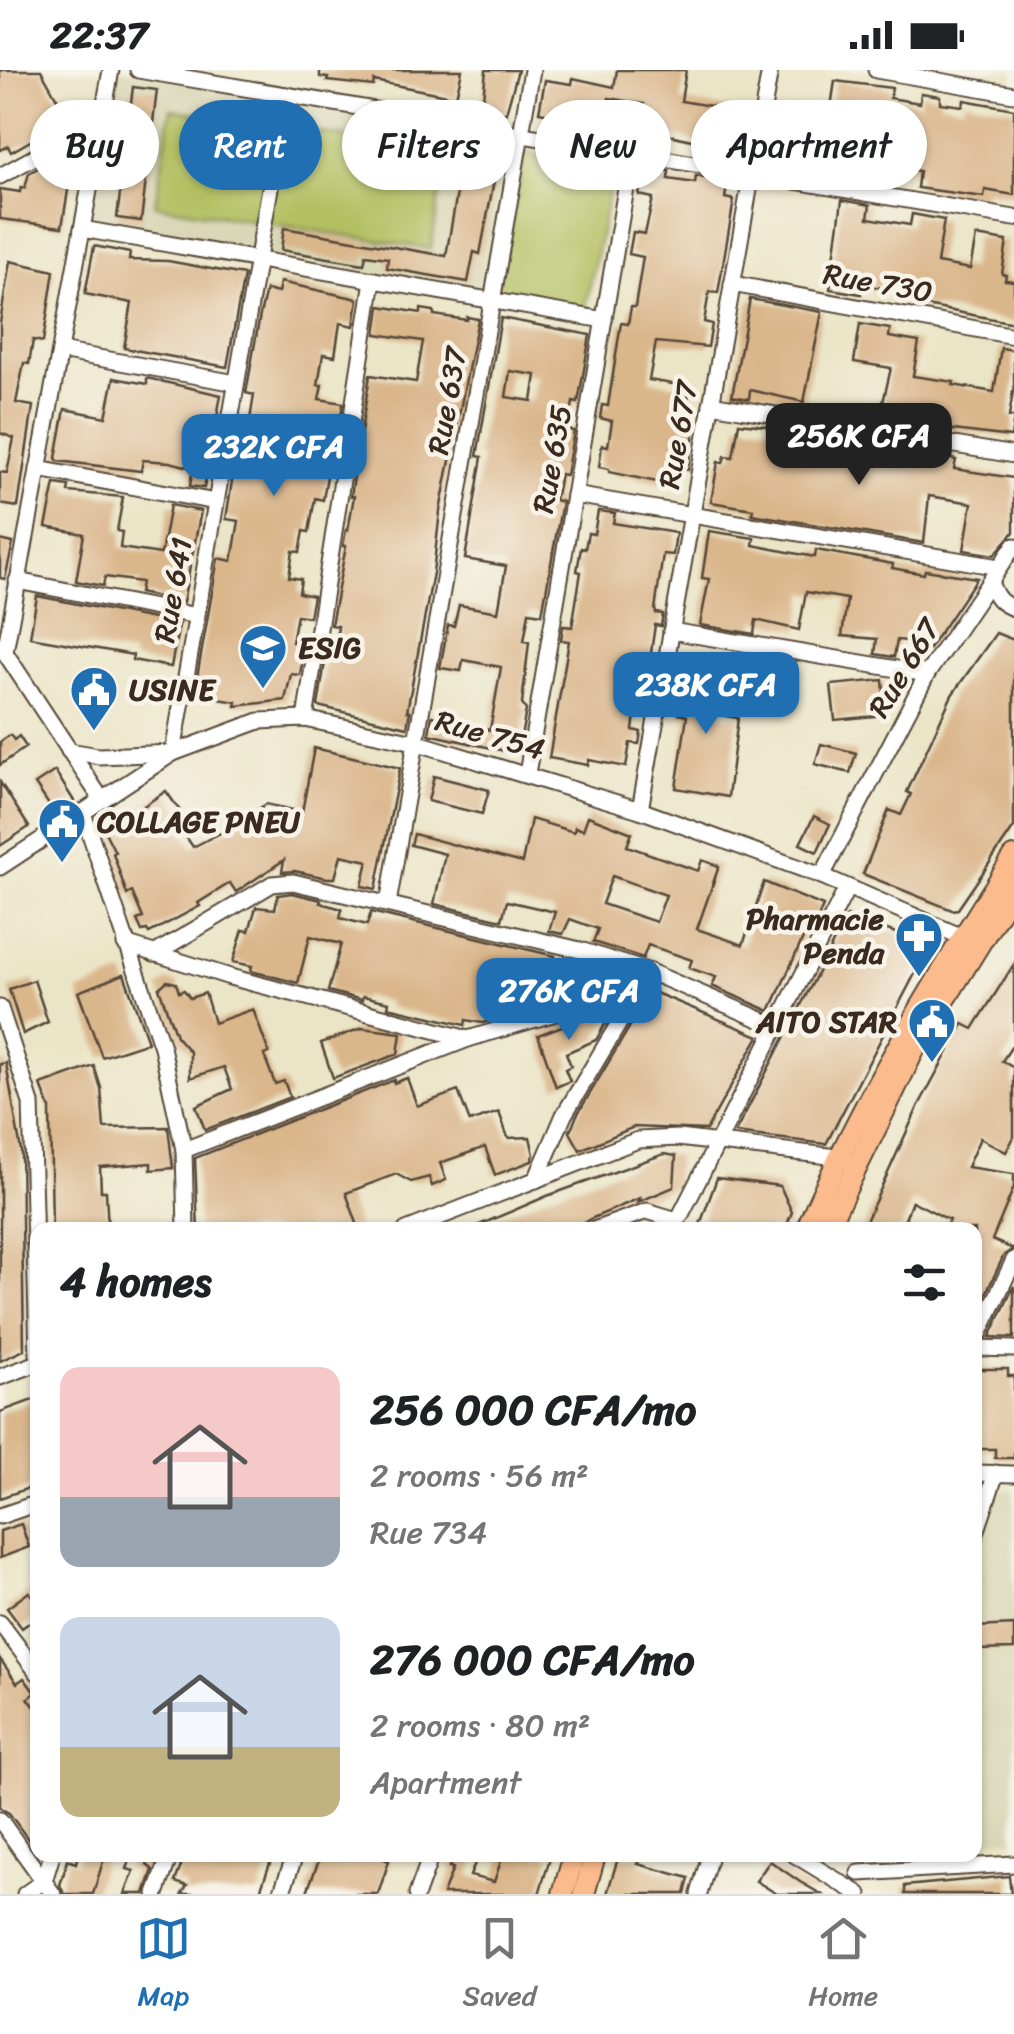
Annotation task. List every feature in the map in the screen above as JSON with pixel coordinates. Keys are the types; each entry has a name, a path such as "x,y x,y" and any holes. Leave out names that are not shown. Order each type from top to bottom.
{"main road":[{"path":"811,1222 914,1050 1014,856"},
{"path":"970,941 1014,888"},
{"path":"828,1222 846,1161"},
{"path":"563,1894 572,1862"},
{"path":"584,1894 593,1862"}],"street":[{"path":"106,100 112,70"},
{"path":"138,70 535,137"},
{"name":"Rue 637","path":"388,904 532,70"},
{"name":"Rue 677","path":"765,100 770,70"},
{"path":"876,70 1014,94"},
{"name":"Rue 641","path":"174,753 286,95"},
{"path":"0,176 30,160"},
{"path":"89,190 2,649 102,800"},
{"name":"Rue 635","path":"527,774 626,190"},
{"name":"Rue 677","path":"640,810 749,190"},
{"path":"847,190 1014,218"},
{"path":"82,229 604,320"},
{"path":"305,718 373,280"},
{"name":"Rue 730","path":"732,284 1014,336"},
{"path":"60,351 236,383"},
{"path":"712,404 1014,455"},
{"path":"38,469 216,502"},
{"path":"574,495 994,575 995,596 1014,608"},
{"name":"Rue 667","path":"822,876 927,674 1014,546"},
{"path":"17,582 196,616"},
{"path":"672,631 927,674"},
{"name":"Rue 754","path":"0,867 174,753 259,722 305,718 416,742 640,810 822,876 970,941"},
{"path":"69,751 100,756 174,753"},
{"path":"84,812 162,1047 184,1150 186,1222"},
{"path":"154,954 272,884 293,882 580,950 650,972 776,1026"},
{"path":"676,1222 847,888"},
{"path":"125,944 230,977 468,1040"},
{"path":"536,1180 564,1115 650,972"},
{"path":"184,1150 468,1040 640,988"},
{"path":"0,1008 3,1028 30,1103 34,1222"},
{"path":"427,1222 638,1140 678,1138 846,1161"},
{"path":"616,1222 647,1211 669,1222"},
{"path":"982,1331 1014,1260"},
{"path":"982,1347 1014,1349"},
{"path":"0,1377 30,1366"},
{"path":"982,1473 1014,1474"},
{"path":"982,1515 996,1473"},
{"path":"0,1516 30,1506"},
{"path":"0,1623 30,1662"},
{"path":"0,1820 48,1888"},
{"path":"48,1888 51,1862"},
{"path":"156,1894 167,1862"},
{"path":"281,1894 292,1862"},
{"path":"417,1894 428,1862"},
{"path":"699,1894 708,1862"},
{"path":"807,1862 856,1892 863,1862"},
{"path":"859,1873 1014,1864"},
{"path":"25,1894 48,1888"}],"shaded area":[{"path":"119,70 279,100 179,100 179,190 322,190 322,108 342,112 342,190 499,190 478,293 88,225 95,190 159,190 159,100 113,100"},
{"path":"995,1491 1014,1491 1014,1839 982,1841 982,1529"}],"green space":[{"path":"171,109 179,110 179,190 322,190 322,133 342,136 342,190 440,190 431,249 155,205"},
{"path":"525,152 535,154 535,190 610,190 585,311 496,293"}],"building":[{"path":"0,70 41,70 58,100 30,100 30,141 11,152 8,146 0,150"},
{"path":"320,70 462,70 456,97 374,81 373,86 327,81 328,78 320,77"},
{"path":"486,70 518,70 510,100 483,100"},
{"path":"617,70 686,70 681,101 691,103 691,140 671,135 671,100 541,100 545,80 572,84 573,78 614,87"},
{"path":"835,81 892,88 890,98 902,100 832,100"},
{"path":"133,87 157,90 156,100 131,100"},
{"path":"921,93 940,96 940,103 963,106 964,100 1014,109 1014,195 985,190 984,197 927,189 927,100 920,100"},
{"path":"29,173 30,190 68,190 62,227 0,219 0,189 20,192"},
{"path":"671,179 691,182 691,190 726,190 725,198 734,200 718,293 709,292 704,322 712,324 708,347 656,342 649,380 690,387 684,423 695,425 688,470 679,468 676,486 599,467 602,445 608,446 612,421 600,418 602,405 608,406 621,323 628,324 631,307 635,307 643,257 629,254 633,232 645,234 653,198 639,195 640,190 671,190"},
{"path":"120,190 145,190 141,221 117,218"},
{"path":"458,190 492,190 480,254 474,252 468,282 387,268 388,258 366,255 364,264 281,250 284,228 446,256"},
{"path":"842,200 870,205 868,218 910,225 912,214 944,220 937,263 970,269 976,236 1007,241 1002,274 1006,275 1005,280 1014,281 1014,323 921,305 922,301 902,297 903,291 862,285 861,294 830,289"},
{"path":"94,246 130,253 129,260 168,261 244,275 227,367 124,348 132,303 85,294"},
{"path":"10,261 54,271 43,342 33,340 16,403 33,406 18,507 0,504 0,472 7,473 14,438 0,433 0,323"},
{"path":"280,282 358,299 354,326 340,323 335,356 323,354 318,385 322,385 319,399 343,403 323,500 315,498 309,532 304,531 300,552 293,551 289,577 301,579 299,593 313,596 309,617 297,615 292,642 300,644 298,651 304,652 300,675 291,674 285,700 236,706 237,702 194,695 218,558 232,561 239,521 226,519 242,418 250,420 254,395 246,393 260,315 266,290 278,293"},
{"path":"750,299 822,312 804,402 750,390 749,399 732,396"},
{"path":"380,306 478,319 440,511 407,727 318,706 326,656 332,658 336,641 338,626 331,625 370,375 416,382 423,341 376,334"},
{"path":"501,318 590,335 578,403 573,402 568,430 574,431 566,475 560,474 555,500 562,502 542,614 529,612 524,641 529,642 522,704 526,710 518,754 429,734 432,716 490,730 501,667 463,660 461,671 440,668 448,625 454,626 459,605 498,612 506,566 465,559 482,457 477,456","holes":["510,371 536,375 532,401 506,397"]},
{"path":"860,324 890,329 889,337 919,342 913,376 994,392 1001,348 1014,350 1011,437 937,428 938,421 881,411 891,368 854,362"},
{"path":"114,378 147,384 147,378 221,395 204,488 190,486 193,468 170,462 143,460 141,471 58,461 65,409 106,417"},
{"path":"739,423 800,430 798,447 833,453 835,441 912,457 913,449 952,456 956,460 954,469 1014,478 1014,532 994,555 964,550 972,503 929,496 924,543 752,514 753,509 711,502 718,462 723,463 725,456 733,457"},
{"path":"55,484 69,486 68,492 123,497 117,531 122,532 120,548 161,554 170,505 201,511 183,602 139,593 141,582 105,577 103,586 76,581 84,534 46,527"},
{"path":"598,511 615,513 613,523 676,533 673,555 663,554 655,610 663,614 661,626 655,625 648,673 643,672 637,701 633,730 641,732 639,744 630,743 626,767 549,758 569,641 561,640 563,626 572,627 581,548 585,549 588,533 594,534"},
{"path":"709,531 754,538 753,545 815,557 816,550 893,564 892,568 924,574 925,570 977,578 929,649 919,642 897,640 894,657 875,654 877,639 842,636 847,599 806,592 799,630 756,620 754,634 700,625 709,579 702,578"},
{"path":"0,540 13,543 5,579 0,578"},
{"path":"37,596 179,624 171,667 132,660 133,655 30,637"},
{"path":"996,633 1014,640 1014,827 958,909 952,910 863,874 889,810 901,815 911,794 907,792 952,695"},
{"path":"686,672 726,679 720,715 738,718 728,797 676,788 687,716 679,714"},
{"path":"883,680 886,715 835,720 831,685"},
{"path":"10,735 14,740 19,736 26,747 0,765 0,742"},
{"path":"821,744 856,753 850,773 815,764"},
{"path":"314,748 400,768 376,889 362,886 368,861 341,855 335,878 327,878 282,872 284,860 236,892 230,883 198,903 200,906 149,933 142,931 137,920 143,918 132,892 127,895 105,832 166,791 180,811 172,816 193,847 266,804 302,812"},
{"path":"55,771 74,801 55,814 35,784"},
{"path":"434,776 489,790 482,814 428,801"},
{"path":"0,782 29,827 0,846"},
{"path":"588,816 632,833 627,846 698,871 702,860 719,866 697,929 743,945 764,882 823,906 815,925 810,923 770,1011 712,986 716,977 689,968 692,960 648,945 643,958 593,942 598,929 570,919 563,934 549,931 555,912 507,901 502,920 434,904 445,854 411,845 414,834 522,863 531,819 574,832 575,827 583,830","holes":["612,876 666,895 656,922 602,904"]},
{"path":"814,816 830,824 817,852 800,844"},
{"path":"292,893 321,900 320,903 342,909 340,918 367,925 371,912 555,956 583,969 585,963 606,970 605,984 555,1001 523,994 519,1012 505,1012 504,1017 482,1023 466,1020 465,1025 388,1007 389,1002 328,991 341,944 310,936 298,983 251,971 252,966 233,962 243,930 249,931 256,907 275,909 278,895"},
{"path":"847,916 930,945 826,1144 735,1133"},
{"path":"1014,964 1014,1043 1002,1061 1014,1068 1014,1137 1006,1152 980,1138 967,1167 1014,1174 1014,1187 992,1240 1013,1249 1004,1255 982,1302 982,1222 948,1222 912,1201 904,1222 866,1222 918,1107 963,1024 973,1029"},
{"path":"124,974 148,1042 102,1057 78,992"},
{"path":"34,980 48,1022 23,1034 9,989"},
{"path":"167,981 176,983 179,992 184,990 190,998 205,993 214,1023 253,1009 275,1084 284,1081 290,1097 205,1130 196,1106 232,1089 224,1067 190,1078 190,1052 176,1036 159,988"},
{"path":"651,991 759,1036 706,1130 634,1127 580,1150 570,1132 577,1115"},
{"path":"602,1011 608,1019 596,1040 566,1053 571,1066 565,1069 570,1081 556,1087 538,1035"},
{"path":"362,1028 401,1033 398,1054 333,1078 321,1043"},
{"path":"6,1063 21,1151 24,1350 0,1361 0,1064"},
{"path":"94,1066 101,1088 104,1128 168,1127 173,1168 151,1170 151,1163 100,1167 108,1222 52,1222 50,1109 41,1085"},
{"path":"407,1078 417,1106 458,1091 470,1122 499,1112 508,1138 530,1137 532,1161 495,1175 485,1147 440,1163 446,1180 432,1186 429,1177 411,1182 396,1174 346,1193 357,1222 198,1222 195,1158"},
{"path":"664,1154 676,1156 674,1187 586,1222 487,1222"},
{"path":"717,1178 780,1186 792,1212 788,1222 701,1222"},
{"path":"1014,1286 1014,1338 990,1337"},
{"path":"982,1369 1008,1369 1008,1376 1014,1376 1014,1458 995,1458 995,1449 982,1449"},
{"path":"30,1401 30,1488 0,1498 0,1412"},
{"path":"21,1524 29,1547 0,1558 0,1531"},
{"path":"30,1593 30,1622 22,1628 7,1608"},
{"path":"1014,1625 1014,1649 982,1650 982,1627"},
{"path":"0,1659 17,1683 24,1678 30,1686 30,1842 9,1813 0,1808"},
{"path":"67,1862 103,1862 93,1894 64,1894 60,1885"},
{"path":"130,1862 148,1862 153,1870 145,1894 125,1894 134,1871 127,1869"},
{"path":"182,1862 270,1862 259,1894 182,1894 187,1886 175,1882"},
{"path":"318,1862 389,1862 378,1894 306,1894"},
{"path":"451,1862 475,1862 470,1876 494,1882 501,1862 549,1862 539,1894 443,1894 453,1868 449,1867"},
{"path":"617,1862 639,1862 689,1878 685,1894 607,1894"},
{"path":"771,1862 821,1894 777,1894 756,1881"},
{"path":"1009,1876 1011,1894 905,1894 905,1886"}],"place":[{"name":"ESIG","path":"263,690"},
{"name":"USINE","path":"94,732"},
{"name":"COLLAGE PNEU","path":"62,864"},
{"name":"Pharmacie Penda","path":"919,978"},
{"name":"AITO STAR","path":"932,1064"}]}
